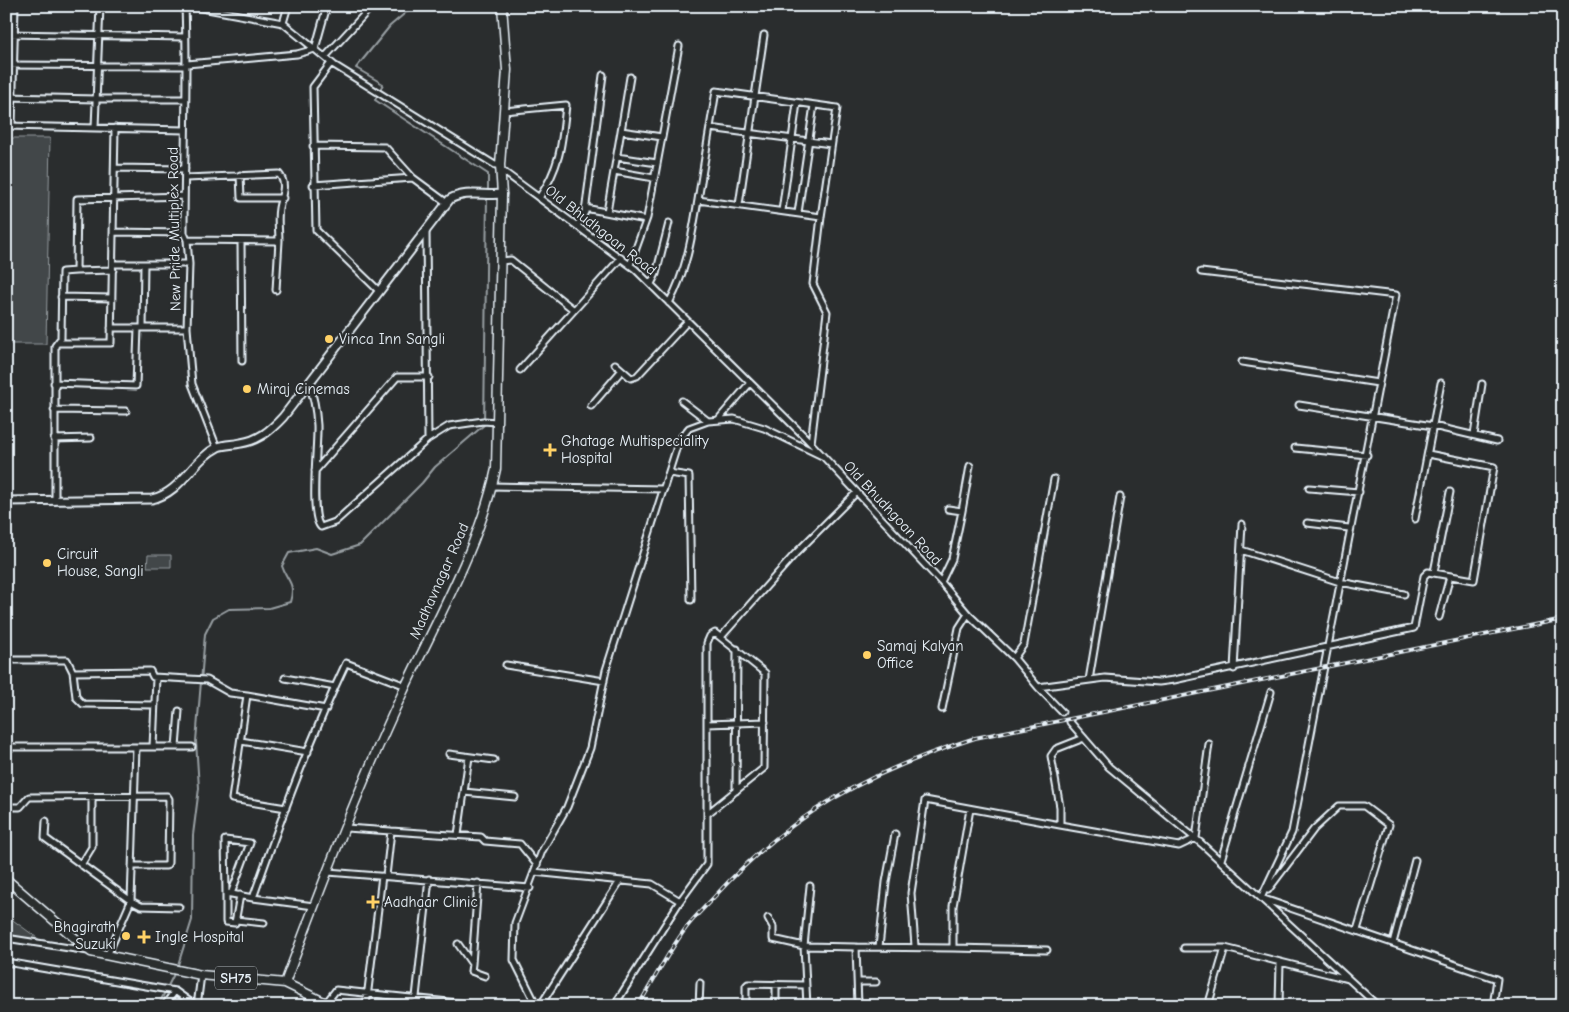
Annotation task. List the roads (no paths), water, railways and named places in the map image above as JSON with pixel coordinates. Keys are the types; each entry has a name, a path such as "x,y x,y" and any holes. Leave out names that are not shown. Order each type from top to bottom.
{"main road":[{"name":"Madhavnagar Road","path":"285,983 314,906 406,686 472,541 492,486 496,469 499,261 502,194 500,167 507,70 502,6"},
{"name":"SH75","path":"6,879 92,952 202,975 285,983 326,1003 339,1006"}],"street":[{"path":"15,6 13,97 9,126 185,130"},
{"path":"95,127 100,6"},
{"name":"New Pride Multiplex Road","path":"185,6 186,178 184,232 187,240 189,264 187,328 192,384 218,448"},
{"path":"191,6 283,23 288,6"},
{"path":"6,65 186,65 297,54 315,49 327,6"},
{"path":"325,57 372,6"},
{"name":"Old Bhudhgoan Road","path":"283,23 331,63 500,167 630,265 811,443 941,582 968,614 1014,658 1062,712"},
{"path":"6,34 186,38"},
{"path":"739,205 764,35"},
{"path":"630,265 646,220 679,46"},
{"path":"331,63 313,87 313,185 316,230 379,291"},
{"path":"577,226 585,208 603,75"},
{"path":"607,212 630,77"},
{"path":"670,303 680,284 688,259 716,91 837,108 813,284 827,312 811,443"},
{"path":"6,96 185,99"},
{"path":"782,211 797,103"},
{"path":"504,111 566,105 562,146 553,177 539,198"},
{"path":"798,214 814,105"},
{"path":"58,343 111,343 115,128"},
{"path":"710,128 832,144"},
{"path":"622,131 662,137"},
{"path":"313,146 384,147 412,178 447,203"},
{"path":"617,157 657,163"},
{"path":"114,168 185,169"},
{"path":"614,171 654,178"},
{"path":"186,178 279,174 283,180 283,198 279,207 276,290"},
{"path":"240,175 241,198 283,198"},
{"path":"313,185 412,178"},
{"path":"6,501 152,499 162,497 182,481 206,456 218,448 259,438 273,428 309,384 447,203 458,194 502,194"},
{"path":"76,271 77,198 113,199 184,196"},
{"path":"698,200 821,217"},
{"path":"585,208 646,220"},
{"path":"651,284 656,274 668,224"},
{"path":"426,229 429,377 428,439"},
{"path":"113,232 184,232"},
{"path":"187,240 279,241"},
{"path":"240,241 242,361"},
{"path":"520,370 621,258"},
{"path":"499,261 512,260 574,310"},
{"path":"113,264 189,264"},
{"path":"54,383 136,386 144,264"},
{"path":"55,501 55,346 61,338 62,272 113,270"},
{"path":"1201,272 1396,295 1359,492 1349,528 1329,645 1292,832 1261,898"},
{"path":"61,297 112,298"},
{"path":"615,364 631,378 637,376 687,322"},
{"path":"111,328 187,328"},
{"path":"1242,362 1378,383"},
{"path":"591,406 622,370"},
{"path":"315,471 397,377 429,377"},
{"path":"718,420 750,383"},
{"path":"1415,519 1441,383"},
{"path":"309,384 314,399 317,426 315,471 317,520 321,527 335,522 428,439 454,424 497,422"},
{"path":"1474,436 1482,384"},
{"path":"682,401 708,421"},
{"path":"1299,405 1433,426 1497,441"},
{"path":"54,410 126,411"},
{"path":"620,881 538,1006 514,960 516,923 521,904 530,888 534,872 567,807 590,748 604,681 679,440 689,428 708,421 734,419 764,428 824,457"},
{"path":"54,439 91,438"},
{"path":"1295,448 1366,454"},
{"path":"1038,687 1112,678 1165,682 1234,669 1329,645 1414,628 1424,576 1428,572 1474,580 1494,467 1428,454"},
{"path":"941,582 952,558 970,466"},
{"path":"669,473 689,476 692,600"},
{"path":"1014,658 1024,644 1054,479"},
{"path":"492,486 664,489"},
{"path":"1309,488 1359,492"},
{"path":"721,637 795,554 857,492"},
{"path":"1434,572 1450,492"},
{"path":"1089,680 1120,497"},
{"path":"948,508 962,511"},
{"path":"1307,523 1349,528"},
{"path":"1234,669 1242,524"},
{"path":"1241,550 1340,582 1404,594"},
{"path":"1440,617 1450,576"},
{"path":"942,709 959,628 968,614"},
{"path":"614,1006 680,901 707,864 707,814 707,724 707,643 710,636 715,633 737,649 765,674 764,768 707,814"},
{"path":"736,791 737,649"},
{"path":"6,660 67,660 73,672 76,697 83,704 155,705"},
{"path":"253,898 308,752 346,663 406,686"},
{"path":"506,664 604,681"},
{"path":"73,672 150,671 153,677 156,678 207,680 230,693 326,708"},
{"path":"154,747 156,678"},
{"path":"285,678 335,687"},
{"path":"1221,860 1271,692"},
{"path":"247,695 232,799 286,808"},
{"path":"176,747 179,711"},
{"path":"707,724 765,722"},
{"path":"1070,722 1109,767 1221,860 1378,1006"},
{"path":"1060,825 1060,807 1051,756 1056,749 1084,738"},
{"path":"241,742 308,752"},
{"path":"1196,838 1209,744"},
{"path":"6,747 192,747"},
{"path":"107,956 131,901 136,747"},
{"path":"449,754 494,760"},
{"path":"458,835 469,757"},
{"path":"464,792 515,797"},
{"path":"6,807 20,807 29,797 167,796 169,799 169,860 166,866 132,866"},
{"path":"81,865 92,847 92,797"},
{"path":"915,946 911,893 925,800 1179,846 1196,838"},
{"path":"1261,898 1314,829 1339,806 1364,806 1389,825 1357,930"},
{"path":"953,948 953,906 970,809"},
{"path":"46,821 45,838 131,901 141,906 179,907"},
{"path":"346,828 481,836 485,841 520,844 537,865"},
{"path":"366,1006 391,830"},
{"path":"879,947 886,882 895,834"},
{"path":"228,894 250,843 225,840 228,894 226,922 235,923 236,920 264,923"},
{"path":"1393,943 1415,860"},
{"path":"328,872 530,888"},
{"path":"534,872 652,884 680,901"},
{"path":"415,1006 429,879"},
{"path":"478,884 471,971 485,976"},
{"path":"807,1006 804,946 810,886"},
{"path":"228,894 314,906"},
{"path":"236,920 240,895"},
{"path":"1261,898 1497,979 1493,1006"},
{"path":"768,918 773,927 773,939 804,946 915,946 1047,950"},
{"path":"6,938 92,952"},
{"path":"458,944 472,964"},
{"path":"856,947 858,1006"},
{"path":"1184,948 1225,948 1349,979"},
{"path":"1208,1006 1225,948"},
{"path":"6,962 175,991 196,1006 202,975"},
{"path":"1279,1006 1280,962"},
{"path":"858,982 876,982"},
{"path":"699,1006 700,983"},
{"path":"776,984 776,1006"},
{"path":"746,1006 746,986 805,985"},
{"path":"326,1003 336,990 486,1006"},
{"path":"164,1006 175,991"}],"waterway":[{"path":"410,6 410,9 390,26 356,68 383,84 375,100 488,174 488,192"},
{"path":"177,968 192,920 193,835 199,788 196,741 205,634 213,618 229,609 269,608 290,602 292,590 282,566 289,553 316,548 332,554 360,545 422,483 435,467 484,425 487,197"},
{"path":"158,1006 175,972"}],"railway":[{"path":"638,1006 679,937 701,911 745,866 774,840 803,818 834,798 901,765 975,738 1563,619"}],"place":[{"name":"Vinca Inn Sangli","path":"329,339"},
{"name":"Miraj Cinemas","path":"247,389"},
{"name":"Ghatage Multispeciality Hospital","path":"550,450"},
{"name":"Circuit House, Sangli","path":"47,563"},
{"name":"Samaj Kalyan Office","path":"867,655"},
{"name":"Aadhaar Clinic","path":"373,902"},
{"name":"Bhagirath Suzuki","path":"126,936"},
{"name":"Ingle Hospital","path":"144,937"}]}
